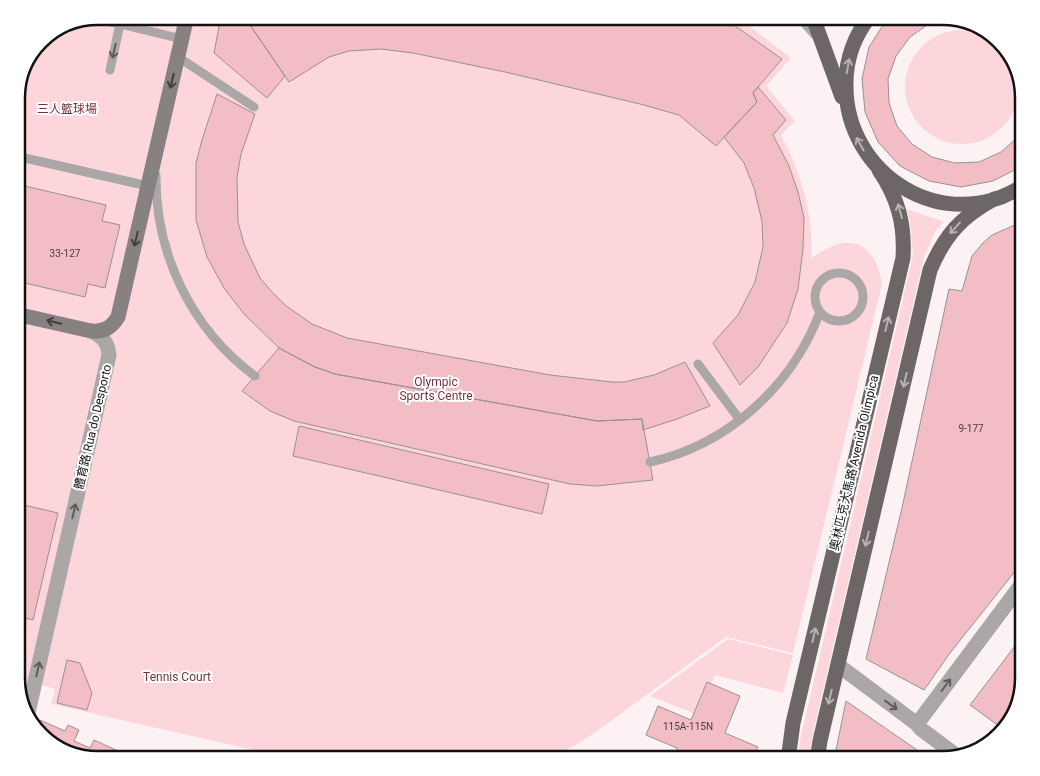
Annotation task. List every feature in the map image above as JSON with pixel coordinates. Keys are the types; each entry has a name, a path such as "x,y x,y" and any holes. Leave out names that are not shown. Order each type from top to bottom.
{"main road":[{"path":"816,25 855,133 864,150 879,170 906,190 924,198 943,203 963,204 994,199"},
{"path":"848,114 846,75 849,56 856,38 864,25"},
{"name":"奧林匹克大馬路 Avenida Olímpica","path":"788,751 902,258 903,230 897,202 890,185 879,170"},
{"path":"819,751 930,270 948,235 969,215 994,199 1015,190"}],"street":[{"path":"25,316 91,331 107,329 114,324 118,317 185,25"},
{"name":"體育路 Rua do Desporto","path":"30,705 109,355 108,347 104,340 99,334 91,331"},
{"path":"917,724 1015,593"},
{"path":"838,665 949,750"}],"lane":[{"path":"110,70 120,25"},
{"path":"124,25 182,38"},
{"path":"807,25 814,32 826,52"},
{"path":"178,56 254,108"},
{"path":"162,127 156,176 157,205 162,234 173,271 186,298 208,330 227,352 255,376"},
{"path":"25,158 148,186"},
{"path":"846,274 859,284 862,291 862,303 859,310 851,318 836,321 820,312 816,304 815,292 818,285 827,276 846,274"},
{"path":"650,462 698,445 740,420 769,394 788,372 808,338 820,312"},
{"path":"698,364 740,420"}],"green space":[{"name":"Olympic Sports Centre","path":"98,25 748,25 791,58 766,86 795,121 781,135 795,164 805,195 810,226 811,258 839,244 857,244 870,253 878,267 882,284 793,653 726,637 597,731 564,751 258,751 51,704 55,689 25,680 25,93 27,79 31,70 37,57 46,46 57,37 70,31 83,26"},
{"path":"962,30 975,32 987,40 1000,53 1008,65 1013,79 1015,109 1003,128 994,135 984,140 962,144 940,140 921,128 909,109 905,87 909,65 921,46 940,34"},
{"path":"907,209 944,222 936,230 924,257 810,751 798,751 913,255"},
{"path":"728,639 793,655 783,693 715,675 698,715 650,696"}],"building":[{"path":"219,25 250,25 285,76 267,98 214,53"},
{"path":"250,25 734,25 782,59 753,93 757,102 716,146 679,115 505,72 413,53 381,49 349,51 329,57 289,82"},
{"path":"883,25 927,25 910,37 896,56 888,79 889,103 897,126 912,144 932,157 955,163 979,162 1001,152 1015,140 1015,170 993,181 961,187 929,181 900,166 878,142 865,112 862,79 869,47"},
{"path":"758,87 786,120 773,135 789,166 798,192 804,218 803,249 798,289 787,323 758,367 740,385 713,343 738,315 755,282 763,247 762,221 754,188 744,163 724,137 757,102 753,93"},
{"path":"217,94 255,114 241,154 237,177 238,222 244,244 260,278 285,305 312,324 347,338 550,375 612,382 624,382 654,375 685,362 710,406 643,430 642,419 597,421 335,374 315,367 279,348 244,314 224,288 207,257 196,220 196,163"},
{"path":"25,186 106,205 102,221 120,225 105,288 88,284 85,297 25,283"},
{"path":"1015,225 1015,571 950,653 924,690 866,659 902,508 949,289 962,291 972,256 992,235"},
{"path":"279,348 315,367 335,374 597,421 642,419 653,480 597,486 570,484 294,421 270,411 242,391"},
{"path":"299,426 549,484 542,514 293,456"},
{"path":"25,505 58,513 33,620 25,618"},
{"path":"1015,646 1014,693 1008,711 1000,723 998,725 970,705"},
{"path":"67,660 80,663 92,693 87,710 57,703"},
{"path":"707,682 740,696 725,733 758,747 756,751 676,751 677,748 646,735 658,706 691,720"},
{"path":"846,701 918,751 836,751"},
{"path":"40,720 65,731 68,725 79,730 74,741 90,748 94,740 118,751 83,750 65,744 53,736 39,722"}],"park label":[{"name":"三人籃球場","path":"67,109"},
{"name":"Tennis Court","path":"177,677"}]}
